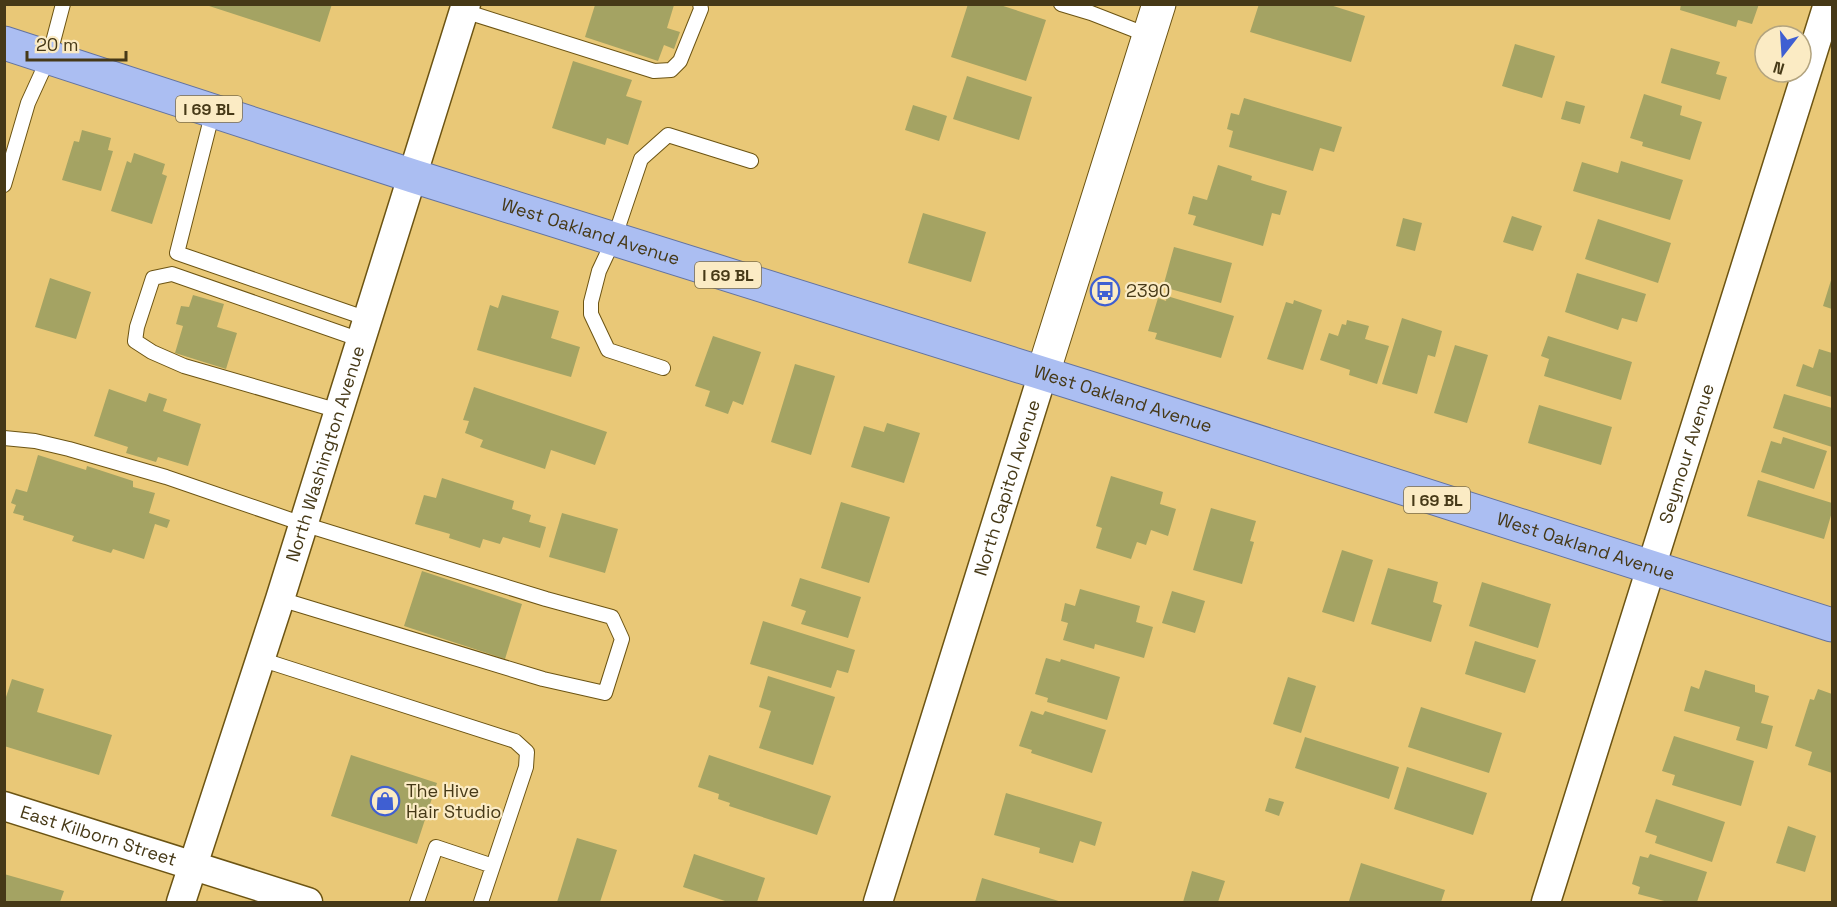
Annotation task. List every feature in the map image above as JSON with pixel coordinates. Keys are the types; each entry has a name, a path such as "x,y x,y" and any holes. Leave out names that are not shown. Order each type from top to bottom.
{"main road":[{"name":"I 69 BL","path":"4,43 413,176"},
{"name":"West Oakland Avenue","path":"413,176 1833,625"}],"street":[{"name":"North Capitol Avenue","path":"879,903 1160,4"},
{"name":"Seymour Avenue","path":"1546,903 1828,4"},
{"name":"North Washington Avenue","path":"181,903 280,599 465,8"},
{"name":"East Kilborn Street","path":"4,806 308,903"}],"lane":[{"path":"4,184 28,103 49,57 63,4"},
{"path":"465,8 654,71 671,70 680,61 701,9 700,4"},
{"path":"1061,4 1150,36"},
{"path":"213,111 177,253 364,329"},
{"path":"663,368 608,350 591,314 591,302 599,271 614,239 641,159 668,135 751,161"},
{"path":"339,411 184,366 152,352 135,341 137,327 153,278 172,274 364,329"},
{"path":"4,438 35,441 69,449 166,477 303,524 612,617 622,639 605,693 543,679 280,599"},
{"path":"260,659 515,741 527,752 526,767 481,903"},
{"path":"417,903 436,847 493,866"}],"building":[{"path":"203,4 332,4 320,42"},
{"path":"968,4 997,4 1046,20 1026,81 951,57"},
{"path":"1259,4 1327,4 1365,16 1351,62 1250,32"},
{"path":"1681,4 1759,4 1752,24 1738,20 1736,27 1680,10"},
{"path":"595,5 674,5 667,28 680,32 674,49 664,45 658,61 585,37"},
{"path":"1515,44 1555,56 1542,98 1502,86"},
{"path":"1671,48 1720,62 1716,74 1727,77 1720,100 1661,83"},
{"path":"573,61 632,80 626,96 642,101 628,145 607,138 605,145 552,128"},
{"path":"967,76 1032,97 1019,140 953,119"},
{"path":"1644,94 1682,106 1680,115 1702,122 1690,160 1642,146 1643,142 1630,138"},
{"path":"1244,98 1342,127 1334,152 1320,148 1313,171 1229,147 1233,131 1227,129 1231,113 1239,115"},
{"path":"1566,101 1585,106 1580,124 1561,119"},
{"path":"913,105 947,116 939,141 905,130"},
{"path":"82,130 111,138 108,150 113,151 101,191 62,180 74,141 79,142"},
{"path":"134,153 165,164 162,174 167,176 152,224 111,211 127,161 131,163"},
{"path":"1621,161 1683,180 1670,220 1573,191 1582,162 1618,173"},
{"path":"1218,165 1252,176 1251,180 1287,191 1280,215 1272,213 1263,246 1193,225 1196,216 1188,214 1193,196 1207,200"},
{"path":"923,213 986,232 971,282 908,263"},
{"path":"1512,216 1542,226 1533,251 1503,242"},
{"path":"1403,218 1422,223 1415,251 1396,246"},
{"path":"1598,219 1671,243 1658,283 1585,259"},
{"path":"1174,247 1232,263 1221,303 1163,287"},
{"path":"1577,273 1646,294 1637,322 1622,318 1618,330 1565,312"},
{"path":"1832,277 1832,309 1823,306"},
{"path":"50,278 91,292 76,339 35,327"},
{"path":"193,295 224,304 217,327 237,333 226,369 175,353 183,326 176,324 181,306 189,307"},
{"path":"502,295 559,311 551,338 580,347 571,377 477,350 490,305 498,308"},
{"path":"1167,296 1234,316 1221,358 1155,339 1157,333 1148,331 1158,298 1166,301"},
{"path":"1294,300 1322,310 1303,370 1267,359 1286,302 1293,304"},
{"path":"1402,318 1442,331 1435,357 1428,355 1417,394 1382,384"},
{"path":"1347,320 1369,326 1365,339 1389,346 1377,384 1349,375 1350,370 1320,360 1329,333 1338,336 1342,324 1346,325"},
{"path":"713,336 761,352 743,405 733,401 728,414 705,406 710,391 695,386"},
{"path":"1548,336 1632,362 1621,400 1544,376 1549,359 1541,356"},
{"path":"1455,345 1488,355 1467,423 1434,413"},
{"path":"1819,349 1832,353 1832,397 1796,386 1803,364 1813,368"},
{"path":"795,364 835,376 811,455 771,442"},
{"path":"474,387 607,432 595,465 551,450 545,469 480,447 483,440 465,433 469,421 463,420"},
{"path":"109,389 146,402 149,393 167,399 163,411 201,424 188,466 158,457 156,462 126,453 128,447 94,436"},
{"path":"1784,394 1832,408 1832,447 1773,428"},
{"path":"1539,405 1612,427 1601,465 1528,443"},
{"path":"887,423 920,433 904,483 851,467 864,426 884,432"},
{"path":"1783,437 1827,451 1814,489 1761,472 1771,441 1781,444"},
{"path":"38,455 86,470 87,466 133,481 133,487 155,493 149,513 170,520 167,528 155,524 144,559 113,549 111,553 72,541 74,536 23,520 24,516 13,513 16,505 11,503 16,489 27,492"},
{"path":"1111,476 1163,492 1160,504 1176,509 1168,536 1151,530 1146,545 1137,542 1131,559 1096,548 1102,528 1096,526"},
{"path":"442,478 514,501 512,509 531,515 529,522 546,527 540,548 503,537 500,544 483,539 480,548 449,538 450,534 415,524 424,495 436,498"},
{"path":"1758,480 1832,503 1832,512 1824,539 1747,516"},
{"path":"841,502 890,517 869,583 821,568"},
{"path":"1211,508 1256,521 1250,541 1254,542 1242,584 1193,570"},
{"path":"562,513 618,529 605,573 549,557"},
{"path":"1342,550 1373,560 1354,622 1322,612"},
{"path":"1388,568 1438,582 1433,602 1442,605 1431,642 1371,624"},
{"path":"422,571 522,604 505,659 404,626"},
{"path":"800,578 861,597 848,638 801,624 806,611 791,606"},
{"path":"1482,582 1551,604 1538,648 1469,626"},
{"path":"1080,589 1140,606 1136,622 1153,627 1144,658 1095,644 1094,649 1063,640 1068,623 1061,621 1065,603 1075,606"},
{"path":"1172,591 1205,601 1195,633 1162,623"},
{"path":"763,621 855,650 848,673 837,670 831,688 750,664"},
{"path":"1475,641 1536,660 1525,693 1465,674"},
{"path":"1046,658 1060,662 1061,659 1120,677 1107,720 1047,702 1048,698 1035,694"},
{"path":"1705,670 1755,685 1755,692 1769,696 1761,723 1773,726 1767,749 1736,740 1740,727 1684,711 1691,686 1699,689"},
{"path":"768,676 835,697 813,765 759,748 771,711 759,707"},
{"path":"1288,677 1316,686 1301,733 1273,724"},
{"path":"12,679 44,689 37,712 112,735 99,775 4,746 4,703"},
{"path":"1818,689 1832,694 1832,773 1808,765 1812,752 1795,746 1810,699 1814,700"},
{"path":"1421,707 1502,733 1489,773 1408,747"},
{"path":"1031,711 1043,715 1045,711 1106,730 1092,773 1031,753 1032,750 1019,746"},
{"path":"1674,736 1754,761 1741,806 1672,785 1675,775 1662,771"},
{"path":"1305,737 1399,767 1389,799 1295,768"},
{"path":"351,755 437,783 417,844 331,816"},
{"path":"709,755 831,796 817,835 729,806 730,803 718,799 719,794 698,787"},
{"path":"1407,767 1487,793 1473,835 1394,809"},
{"path":"1006,793 1102,822 1095,846 1080,841 1073,863 1039,853 1040,848 994,835"},
{"path":"1269,798 1284,802 1279,816 1265,811"},
{"path":"1656,799 1725,822 1712,862 1655,843 1657,836 1645,832"},
{"path":"1788,826 1816,836 1805,872 1776,863"},
{"path":"577,838 617,850 600,902 557,902"},
{"path":"694,854 765,878 757,902 728,902 683,887"},
{"path":"1650,854 1707,872 1697,902 1668,902 1638,894 1640,887 1632,884 1640,856 1648,858"},
{"path":"1361,863 1445,890 1441,902 1349,901"},
{"path":"1192,871 1225,881 1218,902 1183,902"},
{"path":"4,874 64,891 60,902 4,902"},
{"path":"982,878 1062,902 975,902"}],"place":[{"name":"2390","path":"1105,291"},
{"name":"The Hive Hair Studio","path":"385,801"}]}
